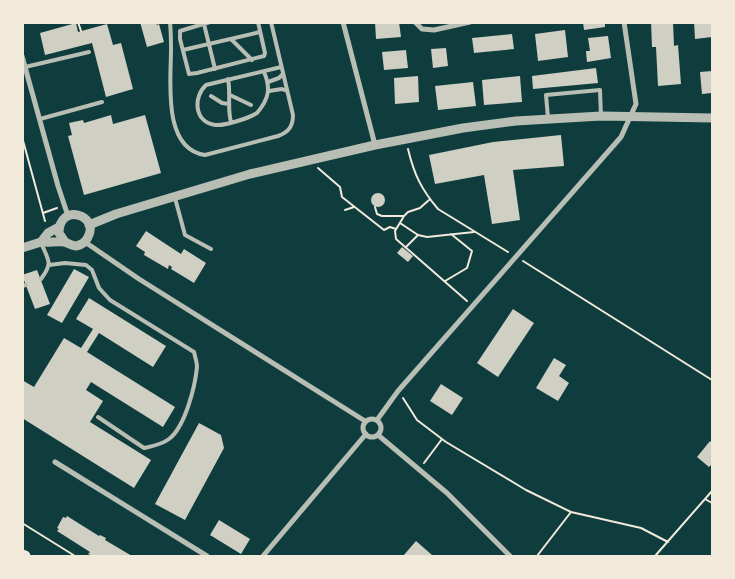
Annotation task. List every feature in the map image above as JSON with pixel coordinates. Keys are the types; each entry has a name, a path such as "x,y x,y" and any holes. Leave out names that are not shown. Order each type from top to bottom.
{"street":[{"path":"343,22 375,145"},
{"path":"415,22 422,29 434,30 470,22"},
{"path":"376,420 398,391 621,137 636,104 636,92 624,22"},
{"path":"22,56 68,216"},
{"path":"89,225 116,214 250,174 375,145 463,128 516,121 601,116 712,118"},
{"path":"22,248 41,242 64,242 75,246 85,242 90,232 87,220 78,215 68,216 64,218 59,227 48,234 41,242"},
{"path":"59,227 59,233 64,242"},
{"path":"85,242 139,279 365,421 368,419 376,420 380,423 381,429 378,434 374,436 366,434 363,431 365,421"},
{"path":"263,556 366,434"},
{"path":"378,434 447,493 508,556"},
{"path":"55,462 207,556"}],"lane":[{"path":"170,22 170,92 172,110 181,138 186,146 199,154 210,155 289,130 293,120 271,22"},
{"path":"210,22 180,31 189,74 264,56 265,52 258,22"},
{"path":"204,24 215,69"},
{"path":"183,50 260,32"},
{"path":"231,39 252,60"},
{"path":"26,67 89,52"},
{"path":"264,72 269,91 258,113 219,125 211,124 202,118 197,107 198,97 204,87 212,83 282,67"},
{"path":"268,82 279,78 283,74"},
{"path":"228,79 230,95 228,114 231,122"},
{"path":"269,91 282,89 287,91"},
{"path":"548,119 546,95 600,90 601,116"},
{"path":"230,95 250,105"},
{"path":"211,96 229,104"},
{"path":"40,119 102,102"},
{"path":"174,196 185,235 211,250"},
{"path":"41,242 49,261 49,269 41,279"},
{"path":"49,265 65,263 86,265 92,270 99,288 110,300 194,352 197,366 192,392 183,422 171,438 159,445 144,448 98,417"}],"path":[{"path":"78,22 80,31"},
{"path":"22,137 43,213 64,206"},
{"path":"405,139 415,175 430,200 438,209 712,380"},
{"path":"309,160 340,187 342,197 354,207 384,230 390,227 397,229"},
{"path":"430,200 420,208 408,212 404,216 397,229 396,239 473,306"},
{"path":"346,210 354,207"},
{"path":"375,207 377,214 382,216 404,216"},
{"path":"400,223 418,235 428,237 474,232"},
{"path":"445,281 467,268 472,251 451,234"},
{"path":"406,247 418,235"},
{"path":"398,391 417,420 442,439 526,490 571,512 641,528 668,542"},
{"path":"419,470 442,439"},
{"path":"655,556 712,491"},
{"path":"705,499 712,503"},
{"path":"536,556 571,512"},
{"path":"22,523 75,556"}],"building":[{"path":"140,22 156,22 157,25 159,24 164,42 147,47"},
{"path":"375,22 399,22 401,37 376,39"},
{"path":"583,22 605,22 605,27 584,30"},
{"path":"651,22 673,22 674,46 678,45 681,84 658,86 656,47 652,47"},
{"path":"694,22 712,22 712,37 695,39"},
{"path":"76,23 78,32 107,24 113,45 121,43 133,89 106,97 92,43 45,55 40,33"},
{"path":"565,30 568,57 538,61 535,34"},
{"path":"512,34 514,49 474,53 472,38"},
{"path":"608,36 611,58 587,62 586,51 590,51 588,38"},
{"path":"446,48 448,66 433,68 431,49"},
{"path":"406,50 408,68 384,70 382,52"},
{"path":"596,68 598,83 533,89 532,76"},
{"path":"712,71 712,93 702,94 700,72"},
{"path":"418,76 419,102 395,104 394,78"},
{"path":"520,76 522,102 484,105 482,80"},
{"path":"473,82 476,106 438,110 435,86"},
{"path":"111,115 113,124 145,115 161,173 84,195 68,136 72,135 69,123 83,120 84,123"},
{"path":"561,135 564,166 513,170 520,220 492,224 484,175 435,184 429,155 493,142"},
{"path":"378,193 383,195 385,200 383,205 378,207 373,205 371,200 373,195"},
{"path":"146,231 181,254 184,249 206,263 194,283 171,269 172,267 169,265 168,269 144,255 145,252 136,246"},
{"path":"402,247 413,256 408,262 397,253"},
{"path":"74,269 89,277 62,323 47,315"},
{"path":"37,270 50,304 35,309 22,275"},
{"path":"89,298 166,346 153,367 99,333 87,352 175,407 163,427 91,382 86,390 103,401 90,422 151,460 134,488 22,418 22,380 34,387 64,338 81,348 93,329 76,319"},
{"path":"513,309 534,323 498,377 477,363"},
{"path":"554,358 566,365 559,376 569,383 558,401 536,388"},
{"path":"441,384 463,398 452,415 430,401"},
{"path":"199,423 221,435 224,448 185,520 155,504"},
{"path":"710,441 712,443 712,464 709,467 697,457"},
{"path":"67,516 99,536 106,538 105,540 132,556 93,556 88,554 90,552 57,531 63,517 66,518"},
{"path":"219,520 250,539 241,554 210,535"},
{"path":"416,541 432,555 403,556"}]}
